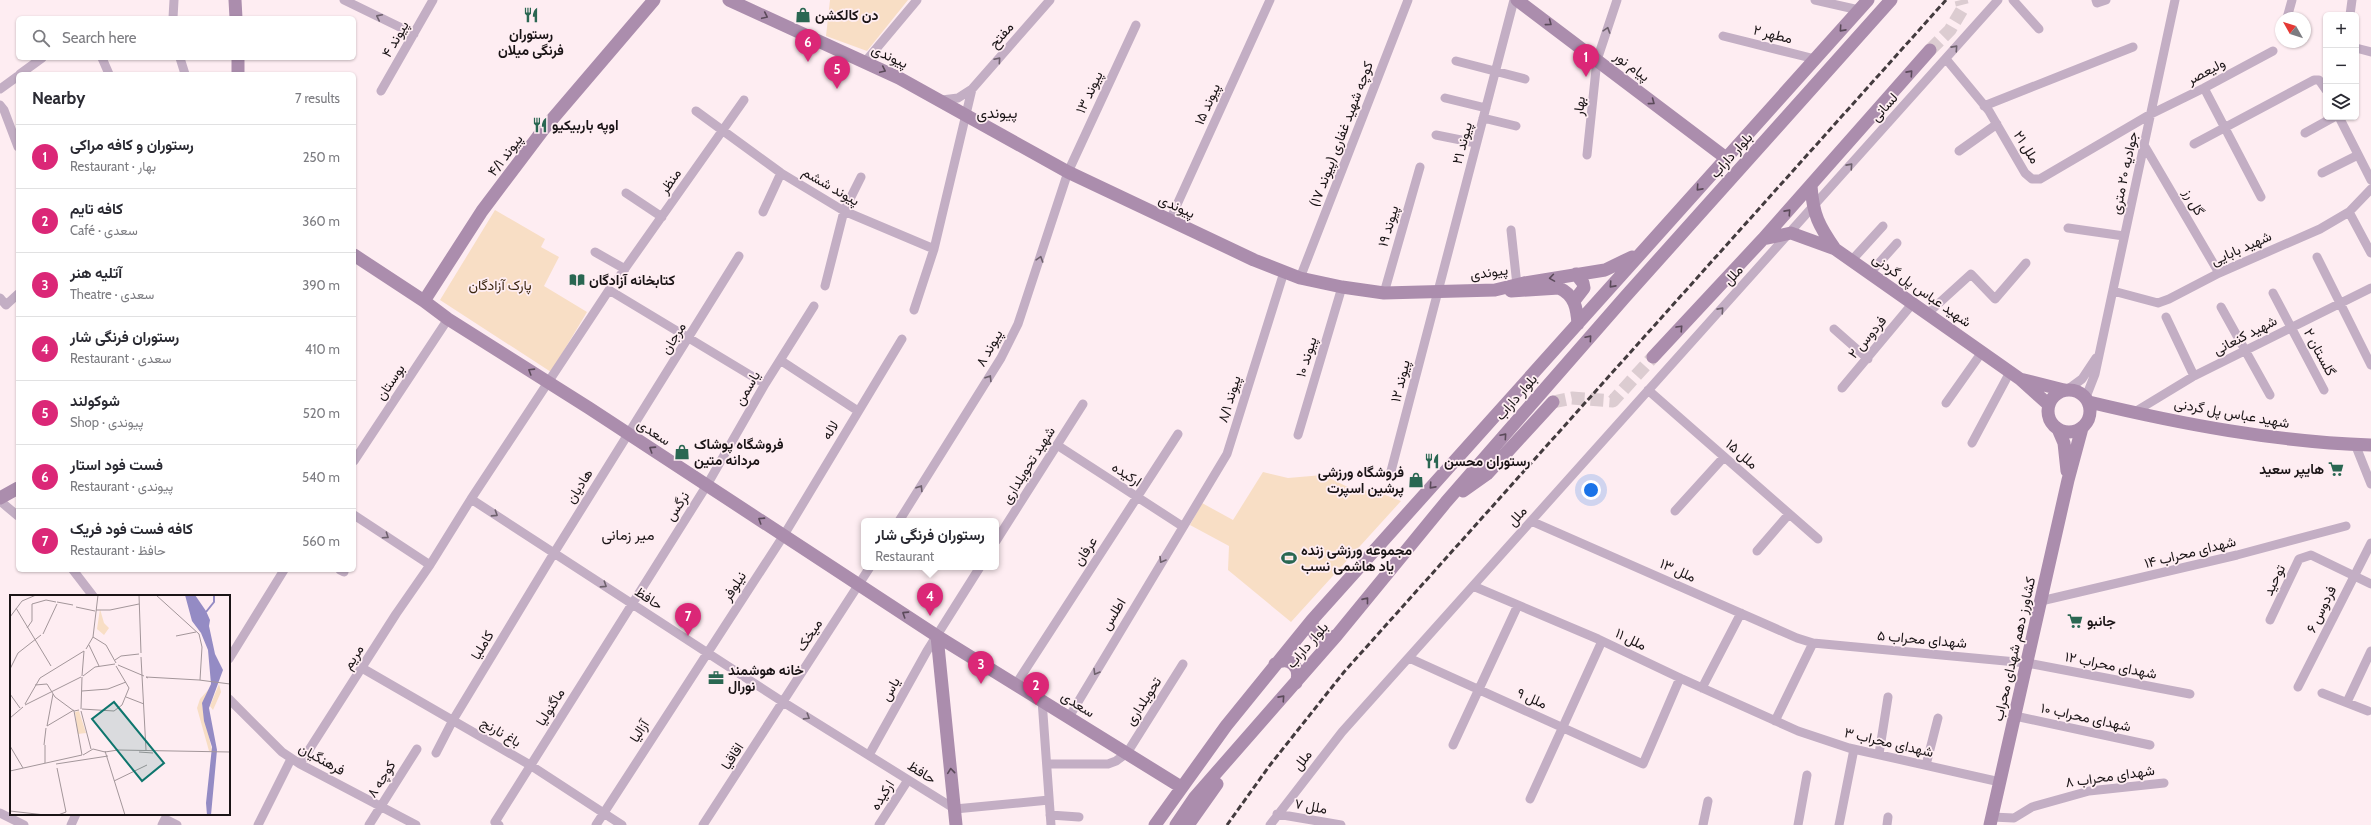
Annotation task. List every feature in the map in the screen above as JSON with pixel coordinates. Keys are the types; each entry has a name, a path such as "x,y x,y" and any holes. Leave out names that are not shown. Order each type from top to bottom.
{"main road":[{"path":"235,0 236,16"},
{"name":"پیوند ۴/۱","path":"424,301 482,211 543,130 654,0"},
{"name":"پیوندی","path":"729,0 746,3 942,100 1068,172 1170,220 1300,278 1342,288 1384,293 1437,293 1496,290 1611,268 1642,251"},
{"name":"پیام نور","path":"1517,0 1726,158"},
{"name":"بلوار داراب","path":"1155,825 1181,787 1275,664 1312,620 1868,0"},
{"name":"بلوار داراب","path":"1176,825 1195,797 1337,635 1446,502 1625,297 1891,0"},
{"path":"1654,357 1764,239 1930,50"},
{"path":"238,60 241,72"},
{"path":"1811,186 1812,208 1821,228 1835,249"},
{"path":"1764,239 1791,232"},
{"name":"شهید عباس پل گردنی","path":"1791,232 1835,249 1852,260 2015,375 2049,405"},
{"name":"سعدی","path":"356,256 424,301 448,319 550,383 937,636 1181,787"},
{"path":"1574,301 1584,288 1583,283 1576,274"},
{"path":"1496,290 1525,292 1559,288 1565,290 1574,301 1578,324"},
{"path":"2015,375 2081,393 2088,400 2090,416 2082,428 2074,432 2066,432 2058,429"},
{"path":"2066,390 2057,393 2049,405 2048,414 2052,423 2058,429 2064,443 2068,480"},
{"name":"شهید عباس پل گردنی","path":"2088,400 2133,413 2271,437 2314,443 2371,444"},
{"path":"1446,502 1487,474 1553,402"},
{"name":"کشاورز دهم شهدای محراب","path":"1991,821 2068,480 2082,428"},
{"path":"0,498 16,489"},
{"path":"1312,620 1312,630 1318,638 1328,640 1337,635"},
{"path":"937,636 956,825"},
{"path":"1275,664 1280,661 1288,660 1294,663 1298,669 1296,683"},
{"path":"1188,825 1269,713"}],"street":[{"path":"173,16 174,0"},
{"path":"344,0 414,34"},
{"name":"پیوند ۴","path":"381,91 433,0"},
{"path":"865,62 917,0"},
{"name":"مفتح","path":"972,89 1050,0"},
{"name":"پیوند ۱۵","path":"1170,220 1270,0"},
{"name":"کوچه شهید غفاری (پیوند ۱۷)","path":"1300,278 1408,0"},
{"name":"پیوند ۲۱","path":"1437,293 1514,0"},
{"name":"بهار","path":"1587,155 1597,60 1617,0"},
{"path":"1815,0 1859,10"},
{"name":"لسانی","path":"1791,232 1998,0"},
{"path":"2013,0 2039,30"},
{"path":"2096,0 2097,3 2106,0"},
{"name":"جوادیه ۲۰ متری","path":"2088,400 2095,374 2175,0"},
{"path":"2289,12 2292,0"},
{"path":"2350,12 2352,0"},
{"name":"پیوند ۱۳","path":"1068,172 1136,24"},
{"name":"مطهر ۲","path":"1723,36 1815,59"},
{"path":"1984,106 2133,47"},
{"path":"2359,49 2371,52"},
{"name":"ولیعصر","path":"2151,114 2204,88 2273,51"},
{"name":"ملل ۲۱","path":"1946,59 1997,124 2025,173 2032,180 2040,179 2151,114"},
{"path":"23,72 39,60"},
{"path":"103,60 108,72"},
{"path":"181,60 184,72"},
{"path":"1456,61 1496,70 1525,79"},
{"path":"0,89 16,77"},
{"path":"2194,144 2314,80 2319,80 2323,86"},
{"path":"2204,88 2261,197"},
{"path":"942,100 958,98 972,89"},
{"path":"914,310 934,249 972,89"},
{"path":"1445,98 1486,108"},
{"name":"منظر","path":"619,277 744,100"},
{"path":"0,105 4,110 16,136"},
{"name":"پیوند ششم","path":"696,111 781,173 844,211 934,249"},
{"path":"1483,118 1516,126"},
{"path":"2305,132 2328,120"},
{"path":"2340,120 2371,180"},
{"path":"1959,151 1997,124"},
{"path":"1436,135 1476,143"},
{"name":"گل رز","path":"2144,145 2219,273"},
{"path":"2322,173 2358,155"},
{"name":"پیوند ۱۹","path":"1384,293 1420,167"},
{"name":"پیوند ۸","path":"901,518 1001,358 1018,324 1068,172"},
{"path":"763,212 781,173"},
{"path":"825,286 844,211 861,177"},
{"name":"شهید بابایی","path":"2113,291 2158,303 2219,273 2320,229 2349,212 2371,189"},
{"path":"626,193 662,217"},
{"path":"2349,212 2371,252"},
{"path":"1852,260 1883,226"},
{"path":"2068,228 2124,236"},
{"path":"1511,230 1517,285"},
{"name":"ملل","path":"1270,825 1342,732 1791,232"},
{"path":"1870,273 1897,243"},
{"path":"595,252 625,269"},
{"name":"مرجان","path":"628,434 689,339 739,256"},
{"path":"2317,257 2371,365"},
{"path":"1927,314 1971,274 1995,299 2026,263"},
{"name":"پیوند ۸/۱","path":"1182,526 1227,454 1284,272"},
{"name":"پیوند ۱۰","path":"1298,435 1342,288"},
{"name":"شهید کنعانی","path":"2133,413 2194,376 2371,288"},
{"path":"356,515 430,565 512,435 550,383 609,290 765,384"},
{"name":"پیوند ۱۲","path":"1390,476 1437,293"},
{"name":"گلستان ۲","path":"2274,293 2324,390"},
{"path":"0,298 6,305 16,296"},
{"name":"فردوس ۲","path":"1842,388 1868,359 1913,303"},
{"name":"یاسمن","path":"707,485 765,384 814,306"},
{"path":"2221,307 2247,350 2270,395"},
{"path":"2166,317 2194,376"},
{"name":"بوستان","path":"356,458 448,319"},
{"path":"1834,329 1868,359"},
{"name":"لاله","path":"784,535 902,339"},
{"path":"1946,403 1982,352"},
{"path":"2066,390 2082,379 2099,352"},
{"path":"780,360 858,411"},
{"path":"1972,443 2015,375"},
{"name":"ملل ۱۵","path":"1648,390 1818,540"},
{"name":"شهید تحویلداری","path":"999,536 1083,404"},
{"name":"هادیان","path":"554,553 628,434"},
{"name":"عرفان","path":"1016,684 1178,434"},
{"path":"2355,444 2371,484"},
{"name":"ارکیده","path":"1057,445 1182,526"},
{"path":"1675,511 1724,457"},
{"name":"نرگس","path":"631,603 707,485"},
{"name":"حافظ","path":"471,499 783,702 955,810"},
{"path":"0,501 16,514"},
{"path":"1757,551 1789,514"},
{"name":"ملل ۱۳","path":"1531,521 1741,613 1814,643"},
{"name":"اطلس","path":"1069,717 1182,526"},
{"name":"شهدای محراب ۱۴","path":"2041,601 2238,555 2346,526"},
{"name":"نیلوفر","path":"707,652 784,535"},
{"name":"فردوس ۶","path":"2298,688 2353,576 2371,543"},
{"name":"کاملیا","path":"436,753 452,720 554,553"},
{"name":"توحید","path":"2270,620 2299,559 2311,555 2371,584"},
{"name":"مریم","path":"300,764 430,565"},
{"path":"859,584 868,570"},
{"path":"937,636 978,570"},
{"path":"75,572 92,595"},
{"path":"230,657 283,572"},
{"name":"میخک","path":"783,702 859,584"},
{"name":"ملل ۱۱","path":"1473,586 1602,641 1775,721"},
{"name":"ماگنولیا","path":"499,825 495,822 631,603"},
{"path":"1453,745 1518,605"},
{"path":"1702,688 1741,613"},
{"name":"یاس","path":"869,756 937,636"},
{"path":"1530,799 1602,641"},
{"path":"1775,721 1814,643"},
{"name":"شهدای محراب ۵","path":"1814,643 2027,663"},
{"path":"2347,702 2371,651"},
{"name":"آزالیا","path":"596,825 707,652"},
{"name":"ملل ۹","path":"1408,658 1643,764 1680,678"},
{"name":"شهدای محراب ۱۲","path":"2027,663 2190,694"},
{"name":"تحویلداری","path":"1127,753 1183,664"},
{"name":"باغ نارنج","path":"362,668 530,765 622,825"},
{"path":"2322,693 2368,711"},
{"path":"1879,754 1888,697"},
{"name":"فرهنگیان","path":"230,700 282,752 292,759 416,825"},
{"path":"1042,700 1051,825"},
{"name":"اقاقیا","path":"703,825 783,702"},
{"name":"شهدای محراب ۱۰","path":"2015,716 2150,745"},
{"path":"1926,765 1938,718"},
{"name":"شهدای محراب ۳","path":"1775,721 1798,731 1854,749 2000,782"},
{"name":"کوچه ۸","path":"369,825 417,749"},
{"path":"1839,825 1854,749"},
{"path":"1047,764 1108,764 1116,761 1127,753"},
{"path":"258,825 292,759"},
{"path":"1798,825 1807,775"},
{"name":"ارکیده","path":"879,825 908,780"},
{"name":"شهدای محراب ۸","path":"1991,821 2017,821 2032,807 2089,791 2164,783"},
{"path":"955,810 1049,800"},
{"path":"1703,825 1708,801"},
{"path":"0,813 24,825"},
{"name":"ملل ۷","path":"1277,814 1340,825"},
{"path":"71,825 76,815"},
{"path":"1050,815 1079,817"},
{"path":"162,825 165,819 177,825"}],"green space":[{"path":"830,0 908,0 867,51 826,36"},
{"name":"پارک آزادگان","path":"495,210 545,239 541,247 559,257 544,286 587,312 551,372 440,300"},
{"name":"مجموعه ورزشی زنده یاد هاشمی نسب","path":"1263,472 1288,478 1323,475 1354,490 1375,491 1401,501 1291,622 1228,570 1229,546 1190,525 1202,503 1233,520"}],"tunnel":[{"path":"1930,50 1950,30 1963,8 1961,0"},
{"path":"1553,402 1572,398 1613,401 1653,357"}],"railway":[{"path":"1227,825 1270,765 1344,672 1946,0"}],"place":[{"name":"رستوران فرنگی میلان","path":"531,15"},
{"name":"دن کالکشن","path":"803,15"},
{"name":"فست فود استار","path":"808,62"},
{"name":"رستوران و کافه مراکی","path":"1586,77"},
{"name":"شوکولند","path":"837,89"},
{"name":"اوپه باربیکیو","path":"540,125"},
{"name":"کتابخانه آزادگان","path":"577,280"},
{"name":"فروشگاه پوشاک مردانه متین","path":"682,452"},
{"name":"رستوران محسن","path":"1432,461"},
{"name":"هایپر سعید","path":"2336,469"},
{"name":"فروشگاه ورزشی پرشین اسپرت","path":"1416,480"},
{"name":"مجموعه ورزشی زنده یاد هاشمی نسب","path":"1289,558"},
{"name":"رستوران فرنگی شار","path":"930,616"},
{"name":"جانبو","path":"2075,621"},
{"name":"کافه فست فود فریک","path":"688,636"},
{"name":"خانه هوشمند نورال","path":"716,678"},
{"name":"آتلیه هنر","path":"981,684"},
{"name":"کافه تایم","path":"1036,705"}],"district":[{"name":"پیوندی","path":"997,113"},
{"name":"میر زمانی","path":"628,535"}]}
